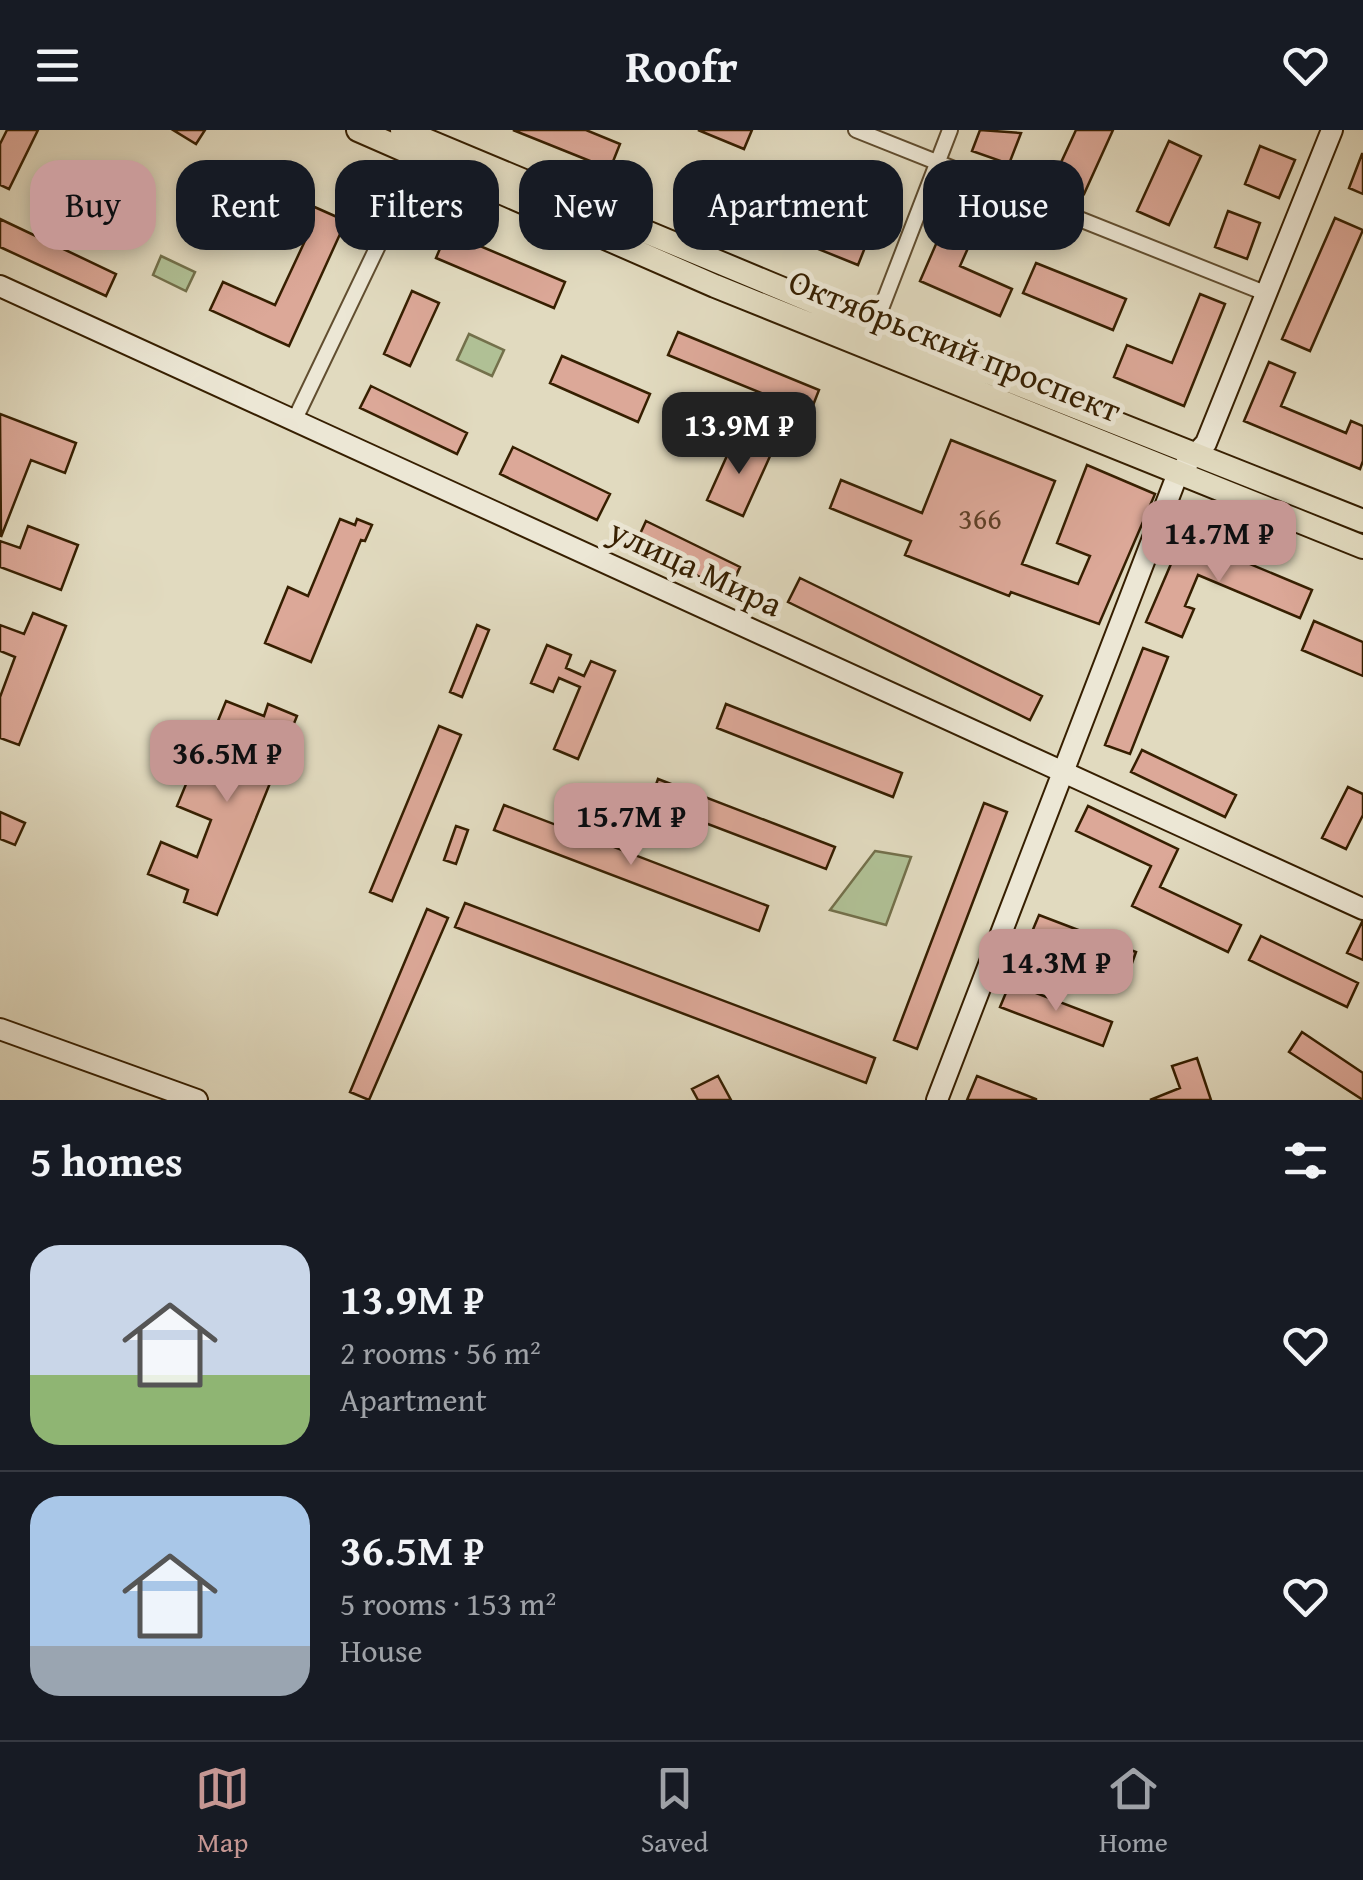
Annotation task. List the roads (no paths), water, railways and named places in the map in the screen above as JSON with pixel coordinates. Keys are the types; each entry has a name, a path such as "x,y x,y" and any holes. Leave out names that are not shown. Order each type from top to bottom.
{"main road":[{"name":"Октябрьский проспект","path":"358,130 435,149 1363,521"},
{"name":"Октябрьский проспект","path":"402,130 714,286 1363,547"}],"street":[{"path":"856,130 927,160"},
{"path":"941,160 950,130"},
{"path":"937,1100 1178,473 1206,443 1332,130"},
{"path":"295,419 435,149"},
{"path":"874,328 923,203"},
{"path":"1084,221 1266,292"},
{"name":"улица Мира","path":"0,286 1363,908"},
{"path":"0,1028 197,1100"}]}
